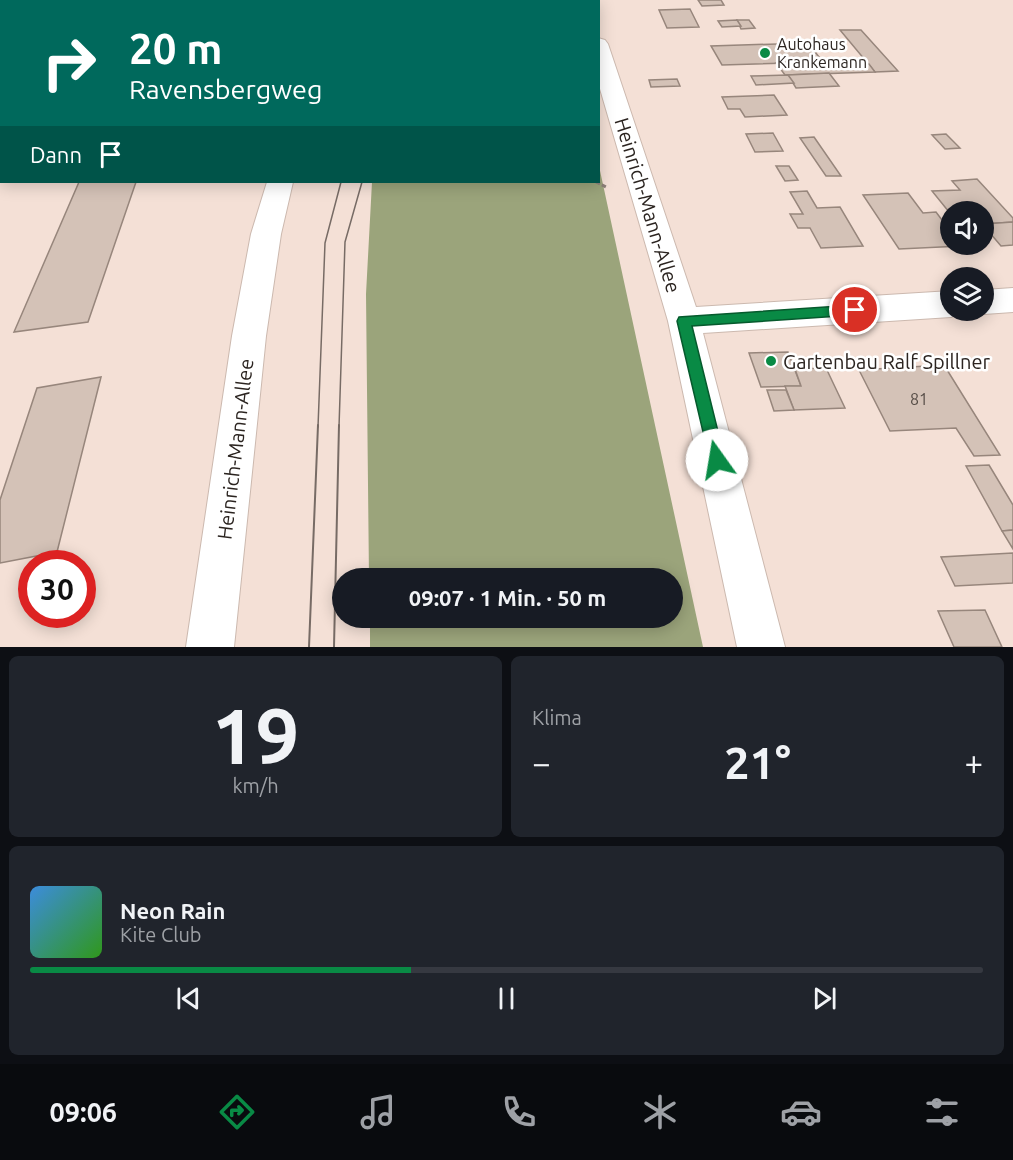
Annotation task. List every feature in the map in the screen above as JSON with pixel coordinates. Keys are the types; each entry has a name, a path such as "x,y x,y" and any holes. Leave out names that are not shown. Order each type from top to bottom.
{"street":[{"name":"Heinrich-Mann-Allee","path":"600,50 684,321 761,647"},
{"name":"Heinrich-Mann-Allee","path":"210,647 249,336 266,234 280,183"},
{"path":"994,301 1013,300"},
{"path":"684,321 940,305"}],"green space":[{"path":"600,171 703,647 370,647 370,628 683,628 683,568 369,568 366,294 372,183 600,183"}],"building":[{"path":"698,0 721,0 724,5 702,6"},
{"path":"690,9 699,27 667,28 659,10"},
{"path":"737,20 749,20 755,28 741,29"},
{"path":"737,20 741,26 722,27 718,21"},
{"path":"840,30 861,30 898,71 875,72"},
{"name":"Autohaus Krankemann","path":"808,43 823,62 722,65 711,46"},
{"path":"835,59 838,63 849,62 851,65 869,64 875,72 785,75 776,63"},
{"path":"829,73 839,86 796,88 788,75"},
{"path":"788,75 794,83 756,85 751,76"},
{"path":"677,79 680,86 651,87 649,80"},
{"path":"774,95 787,115 745,117 740,109 728,109 722,97"},
{"path":"773,133 783,151 755,152 746,134"},
{"path":"946,134 960,148 945,149 932,135"},
{"path":"814,137 841,176 826,176 800,138"},
{"path":"776,166 789,166 798,180 785,181"},
{"path":"977,179 1013,218 1013,222 994,223 994,201 940,201 932,191 960,190 952,181"},
{"path":"79,183 136,183 88,322 14,332"},
{"path":"807,191 817,208 840,207 863,246 821,248 810,228 798,228 790,214 803,214 790,192"},
{"path":"908,193 923,213 936,212 940,217 940,247 899,249 863,195"},
{"path":"1013,222 1013,245 1001,246 994,238 994,223"},
{"name":"Gartenbau Ralf Spillner","path":"788,352 801,386 761,387 749,353"},
{"path":"944,365 1000,455 974,456 956,428 890,431 859,370"},
{"path":"826,368 845,408 794,410 785,386 801,386 795,369"},
{"path":"101,377 58,550 18,550 18,560 0,563 0,500 37,388"},
{"path":"767,390 786,390 794,410 774,411"},
{"path":"989,465 1013,505 1013,530 1002,531 966,466"},
{"path":"1013,530 1013,549 1002,531"},
{"path":"1013,553 1013,583 955,586 941,557"},
{"path":"985,610 1002,647 954,647 938,611"}],"tram line":[{"path":"318,427 325,243 341,183"},
{"path":"339,427 345,242 362,183"},
{"path":"309,647 318,425"},
{"path":"334,647 339,425"}],"place":[{"name":"Autohaus Krankemann","path":"765,53"},
{"name":"Gartenbau Ralf Spillner","path":"771,361"}],"route":[{"path":"717,460 684,321 855,310"}]}
